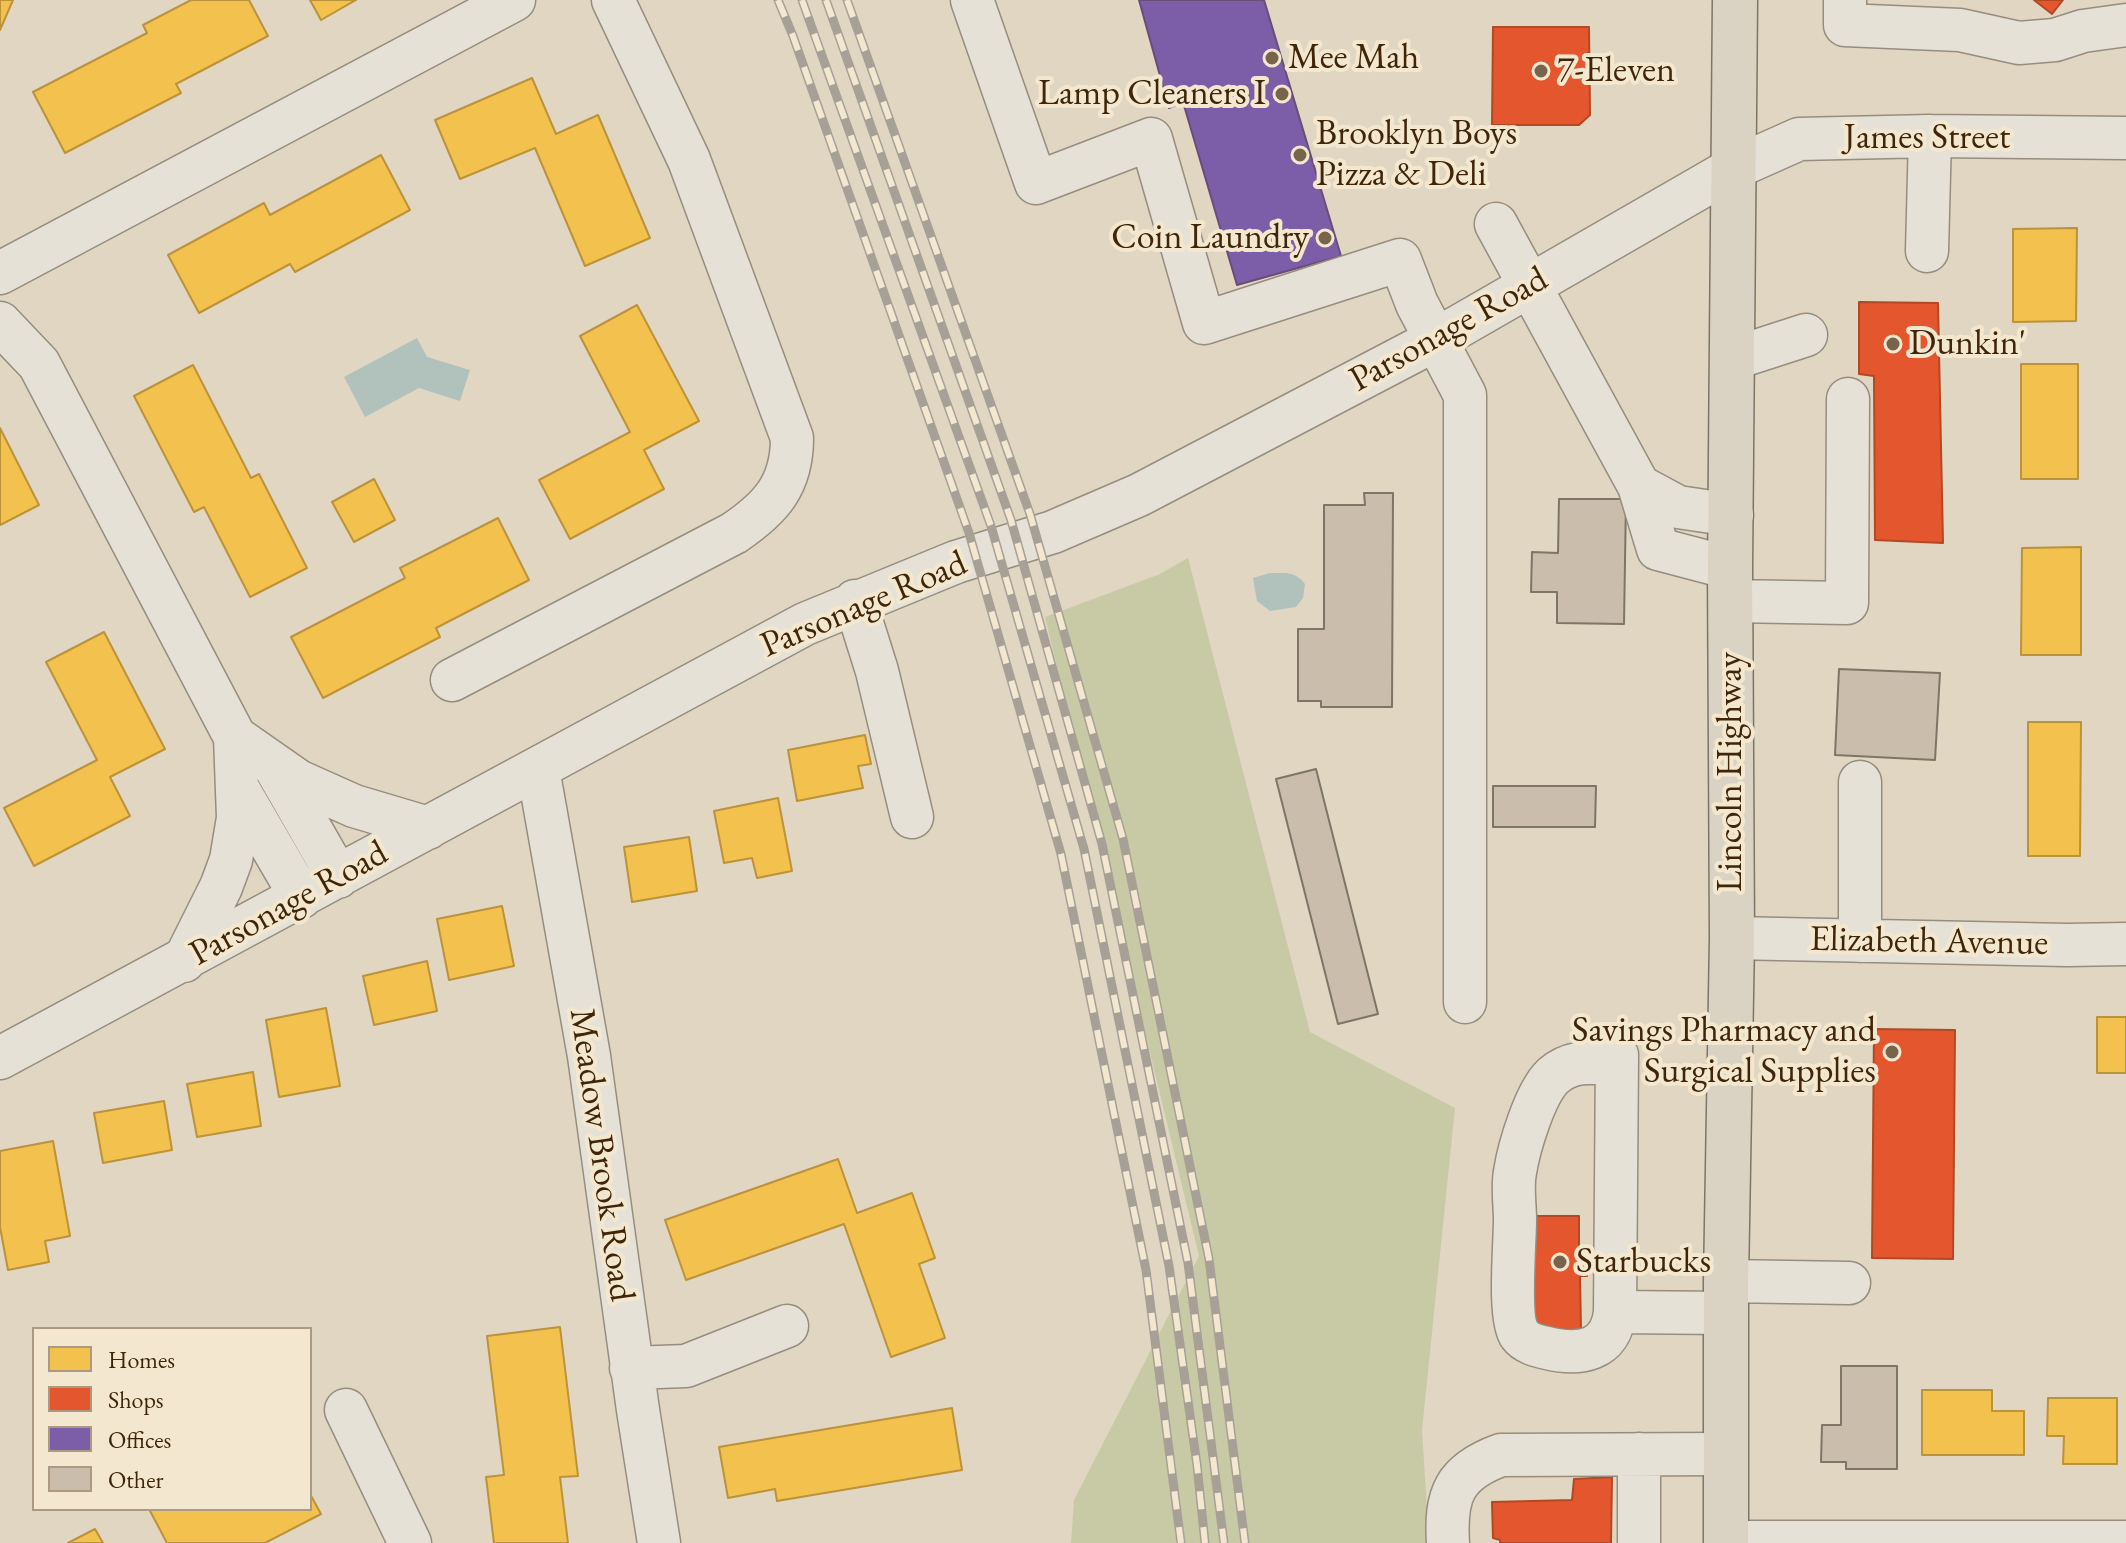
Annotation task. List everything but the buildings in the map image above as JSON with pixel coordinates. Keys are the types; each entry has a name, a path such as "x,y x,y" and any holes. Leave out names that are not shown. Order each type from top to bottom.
{"main road":[{"name":"Lincoln Highway","path":"1726,1543 1724,1454 1732,938 1730,585 1735,0"}],"street":[{"path":"0,273 514,0"},
{"path":"452,680 734,533 755,519 773,500 786,479 792,460 792,438 689,160 613,0"},
{"path":"972,0 1036,183 1151,139 1204,323 1400,260 1417,304 1465,395 1465,1002"},
{"path":"1845,0 1845,25 1960,30 2019,43 2055,40 2083,31 2126,25"},
{"path":"1924,0 1960,30"},
{"path":"1927,251 1930,136"},
{"name":"James Street","path":"1734,168 1799,139 1930,136 2126,138"},
{"name":"Parsonage Road","path":"0,1058 805,624 956,562 1053,532 1139,495 1437,339 1734,168"},
{"path":"1496,224 1639,486 1658,549 1730,585 1847,603 1848,399"},
{"path":"0,323 39,364 235,737 238,818 231,860 184,961"},
{"path":"1732,359 1806,335"},
{"path":"1639,486 1678,507 1732,515"},
{"path":"855,601 877,671 912,817"},
{"path":"235,737 298,781 354,806 428,828"},
{"path":"274,765 338,877"},
{"name":"Meadow Brook Road","path":"538,769 589,1056 631,1368 659,1543"},
{"path":"1860,782 1860,941"},
{"path":"237,787 301,897"},
{"name":"Elizabeth Avenue","path":"1732,938 2126,944"},
{"path":"1617,1059 1615,1312 1610,1334 1590,1348 1563,1351 1536,1345 1520,1335 1516,1326 1513,1287 1515,1206 1512,1187 1518,1154 1545,1086 1553,1076 1579,1063 1617,1059"},
{"path":"1615,1312 1849,1283"},
{"path":"631,1368 686,1366 787,1326"},
{"path":"346,1410 410,1543"},
{"path":"1639,1454 1639,1543"},
{"path":"1448,1543 1446,1518 1451,1495 1458,1482 1474,1468 1501,1455 1724,1454"},
{"path":"1476,1543 1470,1527 1470,1511 1476,1498 1507,1483 1536,1484 1552,1479 1577,1455"},
{"path":"1726,1543 2126,1542"}],"green space":[{"path":"1188,558 1310,1032 1455,1108 1422,1430 1429,1543 1071,1543 1074,1500 1199,1256 1045,617 1160,574"}],"shaded area":[{"path":"417,338 427,357 470,370 460,401 419,388 365,417 344,377"},
{"path":"1285,573 1302,580 1305,584 1303,598 1296,607 1270,611 1257,601 1253,578"}],"railway":[{"path":"778,0 969,533 1061,854 1146,1270 1181,1543"},
{"path":"802,0 991,526 1084,849 1169,1266 1205,1543"},
{"path":"826,0 1011,520 1102,844 1188,1263 1224,1543"},
{"path":"847,0 1030,514 1123,839 1209,1259 1245,1543"}],"place":[{"name":"Mee Mah","path":"1272,58"},
{"name":"7-Eleven","path":"1541,71"},
{"name":"Lamp Cleaners I","path":"1282,94"},
{"name":"Brooklyn Boys Pizza & Deli","path":"1300,155"},
{"name":"Coin Laundry","path":"1325,238"},
{"name":"Dunkin'","path":"1893,344"},
{"name":"Savings Pharmacy and Surgical Supplies","path":"1892,1052"},
{"name":"Starbucks","path":"1560,1262"}]}
